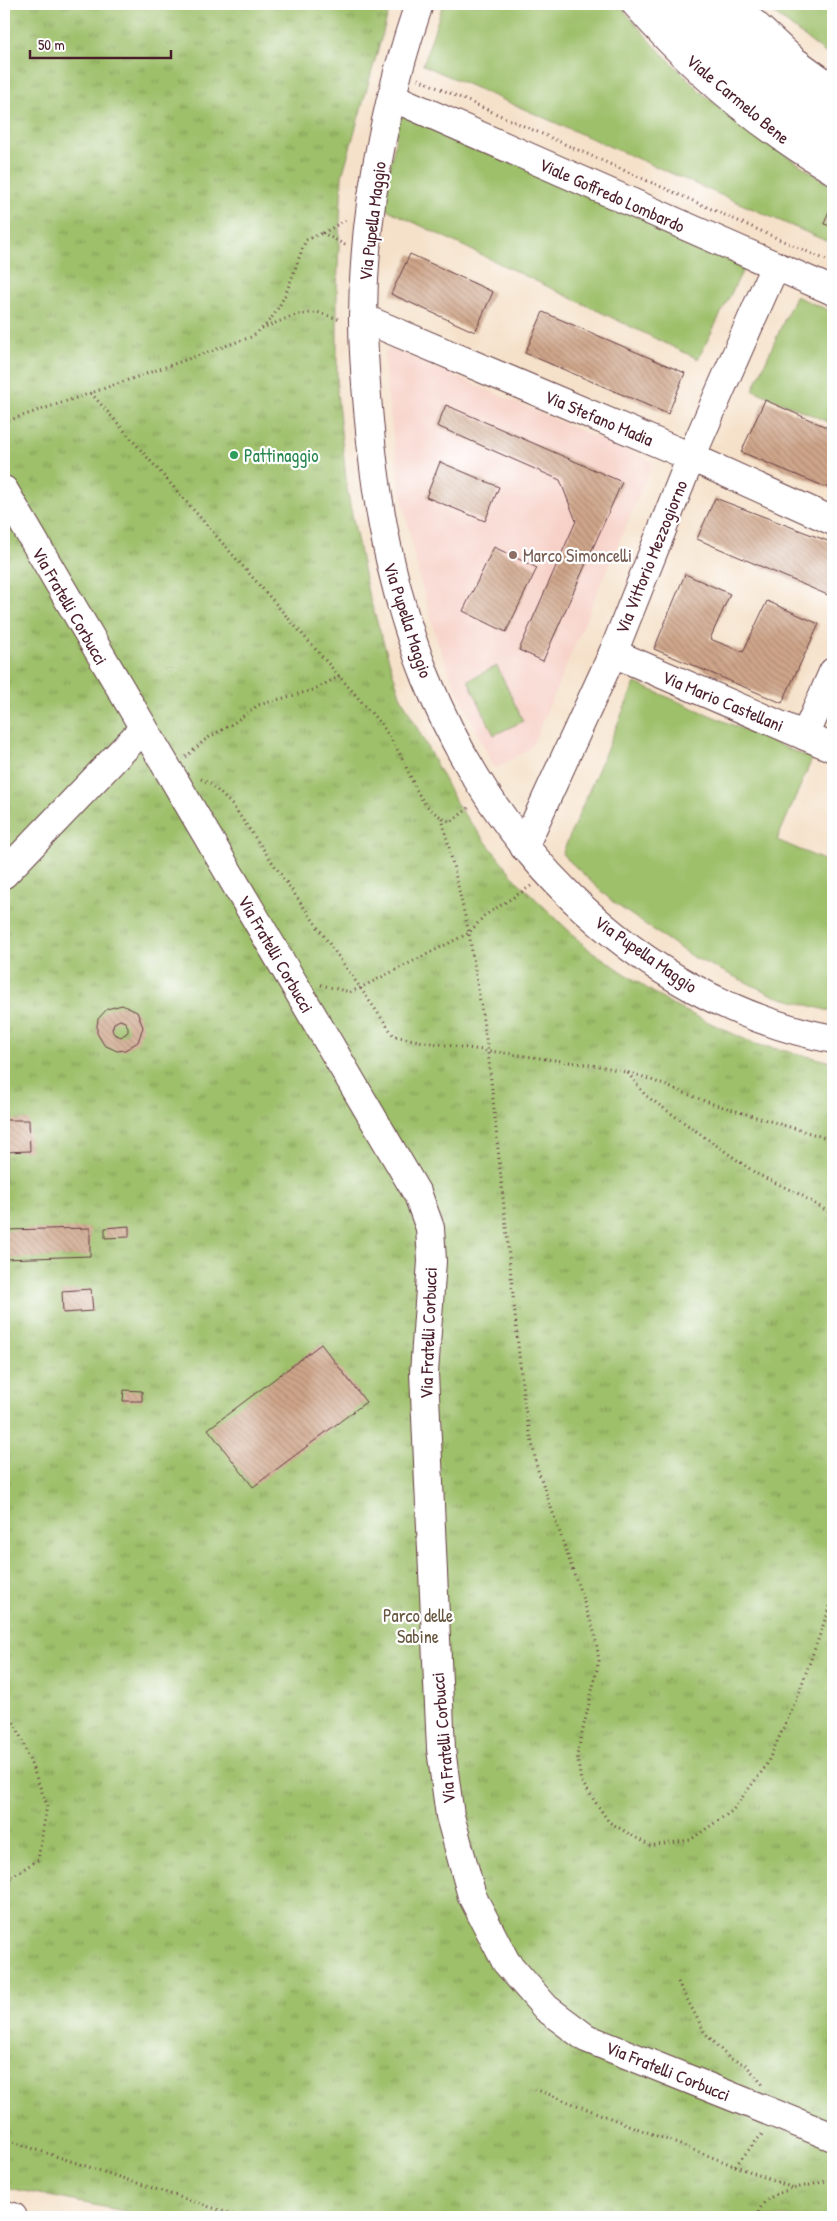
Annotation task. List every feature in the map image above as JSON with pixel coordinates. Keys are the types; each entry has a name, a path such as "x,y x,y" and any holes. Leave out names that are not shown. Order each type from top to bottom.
{"street":[{"name":"Via Pupella Maggio","path":"419,4 392,97 347,319 389,565 411,641 441,712 474,804 524,847 590,915 628,946 662,970 729,1007 772,1024 833,1039"},
{"path":"733,4 793,60 833,88"},
{"name":"Viale Carmelo Bene","path":"651,9 700,11 762,93 799,122 833,144"},
{"name":"Viale Carmelo Bene","path":"651,9 691,62 741,106 790,143 833,170"},
{"path":"700,11 803,94 833,114"},
{"name":"Viale Goffredo Lombardo","path":"392,97 833,291"},
{"name":"Via Vittorio Mezzogiorno","path":"524,847 613,653 691,458 775,266"},
{"name":"Via Stefano Madia","path":"347,319 691,458 833,521"},
{"name":"Via Fratelli Corbucci","path":"4,490 143,729 170,765 296,988 418,1195 430,1228 432,1261 424,1373 441,1749 450,1816 472,1896 506,1962 546,2008 586,2038 833,2137"},
{"name":"Via Mario Castellani","path":"613,653 833,748"},
{"path":"805,736 833,672"},
{"path":"4,874 143,729"},
{"path":"4,2215 13,2217"}],"path":[{"path":"405,50 416,78 833,263"},
{"path":"347,228 348,212"},
{"path":"266,327 284,299 306,240 348,219"},
{"path":"323,233 346,246"},
{"path":"345,254 346,237"},
{"path":"4,422 92,393 251,336 266,327 292,316 317,312 347,319"},
{"path":"92,393 381,724 406,766 424,804 450,822 474,804"},
{"path":"170,765 192,753 206,739 235,722 258,705 313,690 340,676"},
{"path":"170,765 211,784 233,806 394,1036 605,1067 628,1073 713,1104 833,1140"},
{"path":"442,818 469,934 488,1051 524,1403 537,1466 595,1634 599,1661 577,1756 581,1781 609,1822 650,1846 690,1840 732,1811 766,1766 796,1698 833,1598"},
{"path":"296,988 316,984 350,992 360,988 469,934 484,916 533,887 525,878"},
{"path":"628,1073 645,1095 757,1174 801,1195 833,1215"},
{"path":"4,1711 16,1725 46,1805 38,1860 12,1876 4,1884"},
{"path":"4,1874 12,1876"},
{"path":"4,2140 240,2217"},
{"path":"735,2166 795,2189"},
{"path":"757,2217 759,2208 779,2192 820,2185 833,2178"}],"shaded area":[{"name":"Marco Simoncelli","path":"393,349 653,462 531,748 495,769 454,684 439,646 419,576 400,487 386,383 385,353 387,350"}],"green space":[{"name":"Parco delle Sabine","path":"4,4 391,4 342,176 337,290 337,392 347,489 368,593 400,695 459,808 517,881 587,948 672,1005 755,1044 833,1062 833,2217 153,2217 4,2187"},
{"path":"443,4 619,4 651,42 703,94 768,143 833,187 833,244 423,65"},
{"path":"764,4 833,4 833,59 771,11"},
{"path":"404,116 747,262 698,359 382,207 400,117"},
{"path":"795,296 833,312 833,424 753,390"},
{"path":"497,666 523,721 494,735 468,680"},
{"path":"635,683 812,759 777,840 833,864 833,1012 775,996 691,956 614,903 562,854"}],"building":[{"path":"829,211 833,213 833,227 824,224"},
{"path":"410,254 493,292 475,332 391,294"},
{"path":"543,312 685,373 668,414 525,353"},
{"path":"765,400 833,430 833,490 741,452"},
{"path":"446,405 622,482 543,661 519,650 576,521 560,480 437,426"},
{"path":"440,462 499,487 485,521 426,497"},
{"path":"715,498 833,543 833,590 830,596 697,539"},
{"path":"494,547 537,568 506,632 463,611"},
{"path":"685,574 730,594 710,639 743,652 767,601 819,624 782,703 654,649"},
{"path":"122,1005 137,1012 143,1027 138,1042 125,1050 117,1051 104,1045 97,1033 97,1026 98,1019 107,1009","holes":["120,1020 125,1022 128,1032 121,1037 114,1034 112,1030 114,1023"]},
{"path":"4,1120 29,1120 30,1151 4,1152"},
{"path":"129,1226 129,1237 105,1238 105,1228"},
{"path":"90,1228 90,1256 4,1259 4,1230"},
{"path":"91,1289 93,1311 63,1313 62,1291"},
{"path":"321,1344 366,1402 253,1487 208,1429"},
{"path":"124,1390 142,1391 142,1401 123,1401"}],"place":[{"name":"Pattinaggio","path":"234,455"},
{"name":"Marco Simoncelli","path":"513,555"}]}
